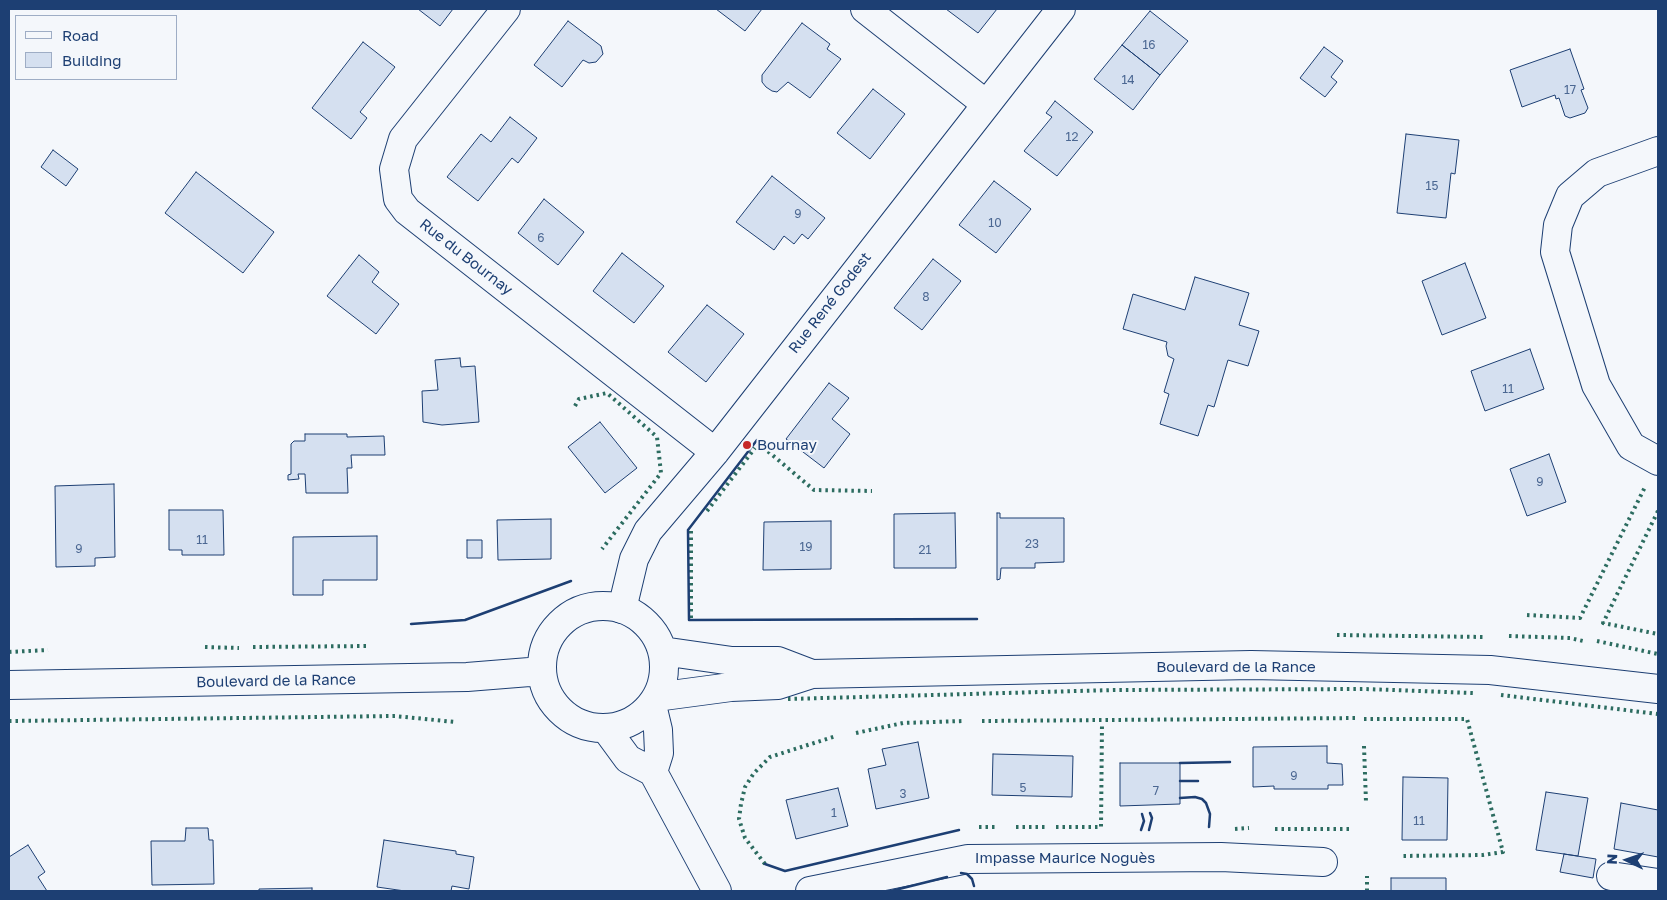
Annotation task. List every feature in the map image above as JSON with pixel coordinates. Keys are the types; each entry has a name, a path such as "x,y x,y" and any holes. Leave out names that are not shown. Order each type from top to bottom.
{"street":[{"name":"Rue du Bournay","path":"506,9 403,139 394,169 398,200 407,211 715,452"},
{"path":"865,9 986,104"},
{"name":"Rue René Godest","path":"622,609 634,559 648,532 715,452 1061,9"},
{"path":"1658,151 1597,173 1570,196 1558,225 1555,252 1596,385 1631,446 1658,461"},
{"path":"602,606 622,609 640,618 654,632 662,651 664,673 660,690 654,701 639,717 624,725 606,729 587,727 570,719 556,706 546,690 542,671 544,652 552,634 566,619 583,609 602,606"},
{"name":"Boulevard de la Rance","path":"662,651 732,661 778,661 812,674"},
{"name":"Boulevard de la Rance","path":"654,701 731,687 778,685 812,674 1251,665 1490,670 1658,689"},
{"name":"Boulevard de la Rance","path":"9,686 467,677 542,671"},
{"path":"653,772 659,753 654,701"},
{"path":"606,729 628,759 653,772 716,891"},
{"name":"Impasse Maurice Noguès","path":"810,891 968,859 1230,857 1323,862"},
{"path":"1611,876 1658,883"}],"building":[{"path":"418,9 453,9 440,26"},
{"path":"716,9 762,9 745,31"},
{"path":"946,9 997,9 978,33"},
{"path":"1150,11 1188,41 1160,75 1122,45"},
{"path":"568,21 601,46 603,54 596,62 589,63 583,60 562,87 534,65"},
{"path":"802,23 830,44 827,49 841,59 810,98 788,82 777,92 766,87 762,82 762,75"},
{"path":"363,42 395,67 360,112 367,118 351,139 312,108"},
{"path":"1122,45 1160,75 1133,110 1094,79"},
{"path":"1324,47 1343,61 1331,77 1337,82 1325,97 1300,78"},
{"path":"1570,49 1584,89 1581,90 1588,108 1585,113 1570,118 1565,116 1559,98 1556,99 1555,95 1522,107 1510,70"},
{"path":"873,89 905,114 870,159 837,133"},
{"path":"1055,101 1093,132 1057,176 1024,151 1052,117 1046,113"},
{"path":"510,117 537,138 518,163 512,158 478,201 447,177 481,134 491,142"},
{"path":"1406,134 1459,140 1455,174 1451,173 1446,218 1397,213"},
{"path":"53,150 78,169 66,186 41,167"},
{"path":"196,172 274,232 243,273 165,213"},
{"path":"772,176 825,218 808,239 802,234 794,244 784,236 774,250 736,222"},
{"path":"994,181 1031,209 996,253 959,225"},
{"path":"544,199 584,232 558,265 518,233"},
{"path":"622,253 664,286 634,323 593,291"},
{"path":"359,255 379,272 372,282 399,304 376,334 327,296"},
{"path":"933,259 961,281 922,330 894,308"},
{"path":"1465,263 1486,318 1442,335 1422,281"},
{"path":"1195,277 1249,293 1239,325 1259,331 1248,366 1228,360 1214,407 1208,405 1198,436 1160,424 1169,394 1164,392 1174,359 1168,356 1167,342 1123,329 1133,294 1185,310"},
{"path":"707,305 744,334 706,382 668,352"},
{"path":"1530,349 1544,389 1485,411 1471,371"},
{"path":"460,358 461,367 475,366 479,422 442,425 423,422 422,391 438,390 435,360"},
{"path":"829,383 849,398 832,419 850,434 824,468 786,439"},
{"path":"600,422 637,468 605,493 568,447"},
{"path":"305,434 347,434 347,437 384,436 385,455 351,455 352,468 347,468 348,493 306,493 305,474 298,474 299,479 288,480 288,475 291,474 291,444 294,441 305,441"},
{"path":"1549,454 1566,502 1527,516 1510,469"},
{"path":"114,484 115,557 95,558 95,566 56,567 55,486"},
{"path":"169,510 223,510 224,555 182,555 182,550 169,550"},
{"path":"955,513 956,568 894,568 894,514"},
{"path":"997,513 1000,513 1000,518 1064,518 1064,562 1035,563 1035,568 1001,568 1000,579 997,580"},
{"path":"551,519 551,559 498,560 497,520"},
{"path":"831,521 831,569 763,570 764,522"},
{"path":"377,536 377,580 323,580 323,595 293,595 293,537"},
{"path":"467,540 482,540 482,558 467,558"},
{"path":"918,742 929,798 876,809 868,769 886,765 882,749"},
{"path":"1327,746 1327,763 1342,764 1343,785 1328,785 1328,789 1274,789 1274,786 1253,787 1253,747"},
{"path":"993,754 1073,756 1072,797 992,795"},
{"path":"1120,763 1180,763 1180,804 1120,806"},
{"path":"1403,777 1448,778 1447,840 1402,840"},
{"path":"838,788 848,826 796,839 786,800"},
{"path":"1546,792 1588,798 1578,856 1536,850"},
{"path":"1621,803 1658,810 1658,857 1614,849"},
{"path":"186,828 208,828 209,840 213,840 214,884 152,885 151,841 185,841"},
{"path":"384,840 456,851 456,854 474,857 469,889 452,886 451,891 405,891 377,887"},
{"path":"28,845 45,872 38,877 47,891 9,891 9,857"},
{"path":"1564,854 1596,859 1593,878 1560,872"},
{"path":"1391,878 1446,878 1446,891 1391,891"},
{"path":"312,888 312,891 259,891 259,889"}],"hedge":[{"path":"575,406 579,399 607,393 657,437 661,473 602,549"},
{"path":"758,443 814,490 872,491"},
{"path":"707,511 755,448"},
{"path":"1527,615 1580,618 1645,487"},
{"path":"1658,511 1603,623 1658,634"},
{"path":"691,531 691,618"},
{"path":"1337,635 1483,637"},
{"path":"1509,636 1570,638 1583,641"},
{"path":"1597,641 1658,654"},
{"path":"253,647 369,646"},
{"path":"205,647 239,648"},
{"path":"9,652 48,650"},
{"path":"788,699 1114,690 1365,689 1473,693"},
{"path":"1501,695 1658,714"},
{"path":"9,721 395,716 455,722"},
{"path":"982,721 1359,718"},
{"path":"1364,719 1467,719 1503,852 1483,855 1401,856"},
{"path":"856,733 903,723 963,721"},
{"path":"1056,827 1101,827 1102,724"},
{"path":"765,864 745,838 739,819 745,787 754,773 770,757 836,736"},
{"path":"1364,746 1366,802"},
{"path":"979,827 996,827"},
{"path":"1016,827 1045,827"},
{"path":"1235,829 1249,828"},
{"path":"1275,829 1352,829"},
{"path":"1367,876 1367,891"}],"wall":[{"path":"757,440 688,530 689,620 977,619"},
{"path":"411,624 465,620 571,581"},
{"path":"1180,763 1230,762"},
{"path":"1180,781 1198,781"},
{"path":"1180,798 1195,797 1202,799 1206,803 1210,814 1209,827"},
{"path":"1149,830 1152,818 1150,813"},
{"path":"1141,830 1144,821 1142,814"},
{"path":"765,864 785,871 959,830"},
{"path":"961,873 967,874 972,879 974,886"},
{"path":"891,891 947,877"}],"place":[{"name":"Bournay","path":"747,445"}]}
